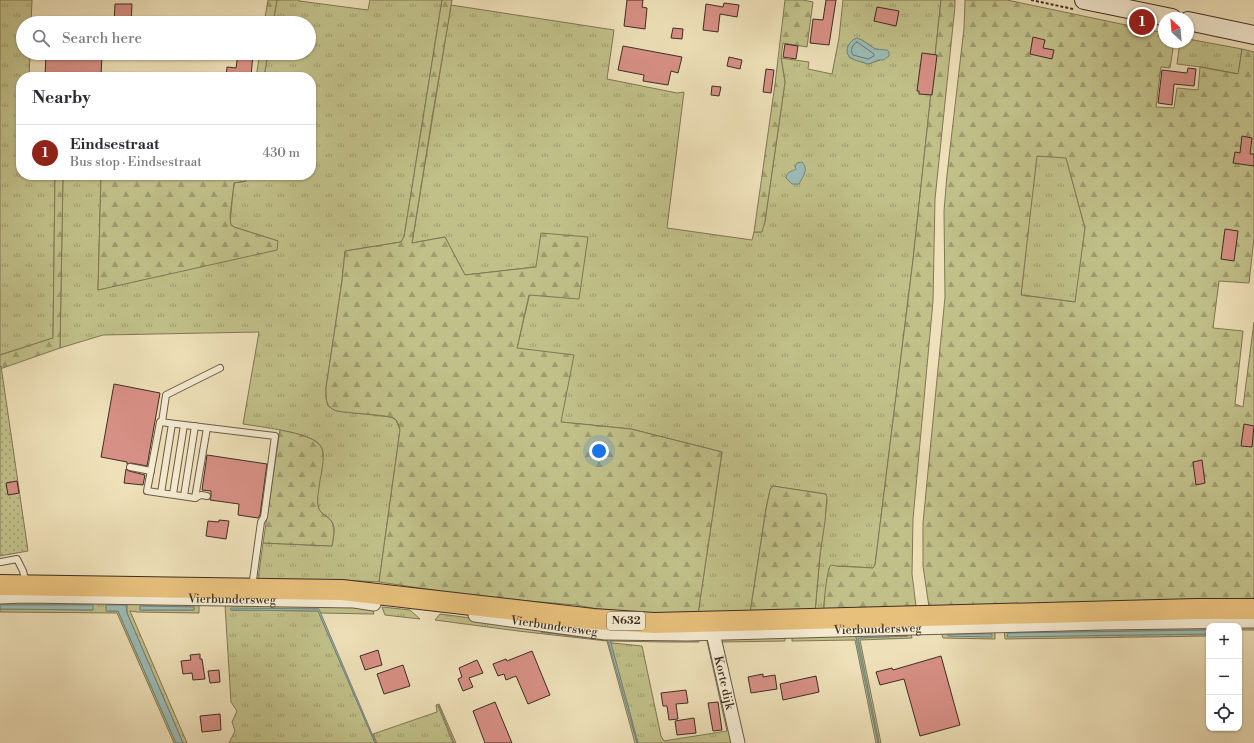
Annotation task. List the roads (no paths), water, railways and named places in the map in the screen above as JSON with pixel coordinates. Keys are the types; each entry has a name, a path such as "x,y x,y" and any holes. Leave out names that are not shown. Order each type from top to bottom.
{"main road":[{"name":"Vierbundersweg","path":"0,585 342,590 593,619 713,627 1196,609 1254,609"}],"street":[{"path":"1084,0 1158,15"},
{"path":"1194,22 1254,35"},
{"name":"Vierbundersweg","path":"0,597 47,596 354,602 456,613 605,633 713,627 1254,621"},
{"name":"Korte dijk","path":"713,627 738,743"}],"lane":[{"path":"207,496 201,495 195,498 147,491 160,422 162,422 166,394 220,368"},
{"path":"162,422 275,436 264,517 261,522 252,588"},
{"path":"161,493 172,424"},
{"path":"173,494 184,425"},
{"path":"184,496 195,426"},
{"path":"195,498 207,428"},
{"path":"130,467 151,471"},
{"path":"1,562 17,559 26,585"}],"water":[{"path":"857,38 875,49 887,50 889,52 889,56 883,60 868,64 853,59 847,53 847,50 851,42"},
{"path":"802,162 805,167 804,176 799,184 792,184 786,178 787,174 796,169 795,166 797,163"},
{"path":"0,605 93,605 93,610 0,609"},
{"path":"106,605 126,605 127,613 183,743 176,743 118,611 106,611"},
{"path":"140,606 194,607 194,610 140,610"},
{"path":"231,608 319,609 376,743 318,611 231,610"},
{"path":"1206,630 1206,634 1007,637 1008,633"},
{"path":"541,631 607,638 610,640 638,743 608,641"},
{"path":"948,634 992,634 992,637 948,636"},
{"path":"907,636 858,639 878,743 856,637"}],"place":[{"name":"Eindsestraat","path":"1142,22"}]}
